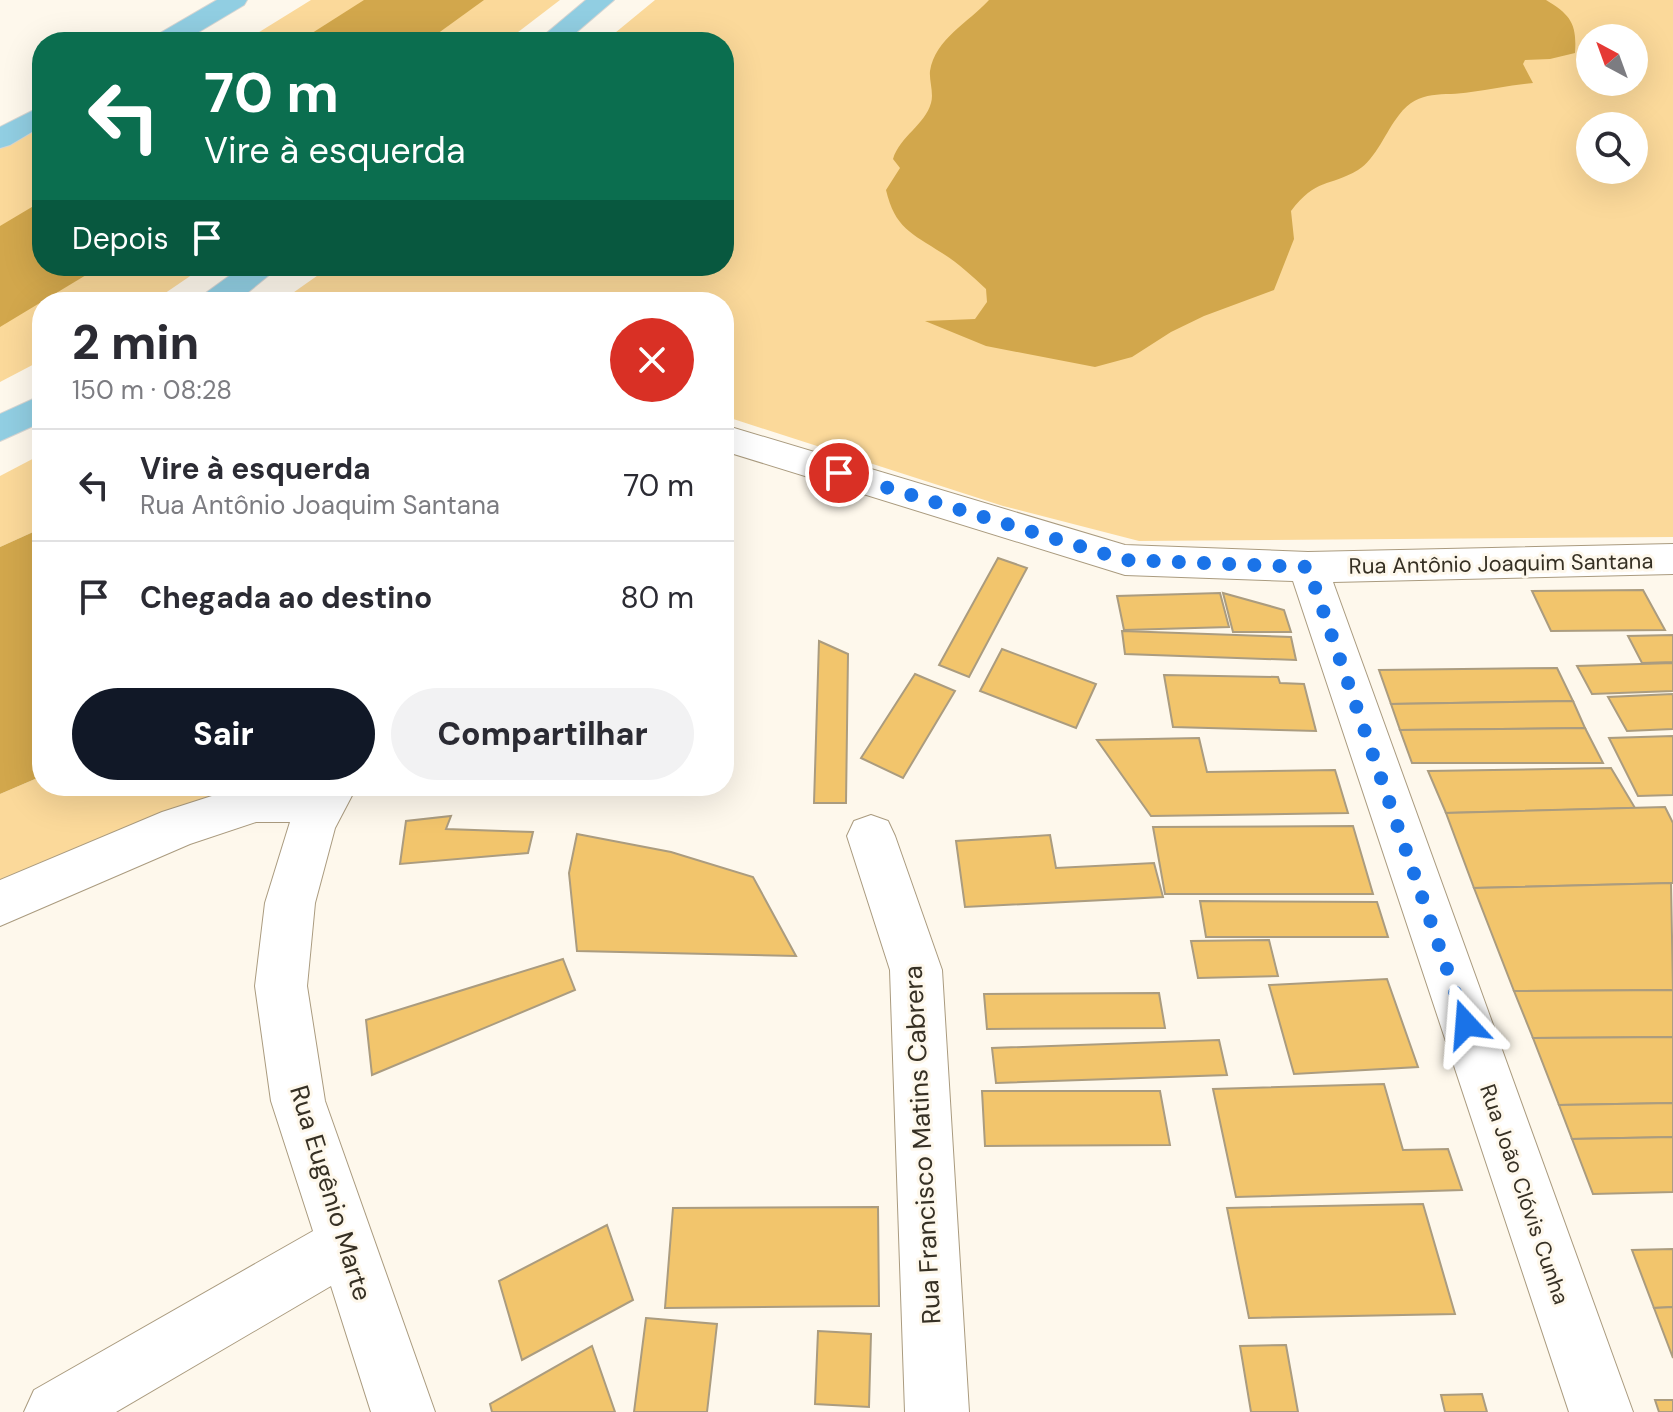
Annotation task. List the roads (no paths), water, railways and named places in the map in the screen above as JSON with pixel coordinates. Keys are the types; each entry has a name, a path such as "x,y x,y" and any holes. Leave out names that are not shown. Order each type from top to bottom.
{"main road":[{"path":"181,32 235,0"},
{"path":"562,32 602,0"},
{"path":"0,139 32,120"},
{"path":"229,292 250,276"},
{"path":"0,429 32,412"}],"street":[{"name":"Rua Antônio Joaquim Santana","path":"734,441 1125,560 1308,567 1673,559"},
{"name":"Rua João Clóvis Cunha","path":"1308,567 1601,1412"},
{"path":"0,903 205,819 256,802 304,796"},
{"name":"Rua Eugênio Marte","path":"327,796 290,903 281,986 298,1101 403,1412"},
{"name":"Rua Francisco Matins Cabrera","path":"871,836 916,970 937,1412"},
{"path":"56,1412 346,1244"}]}
